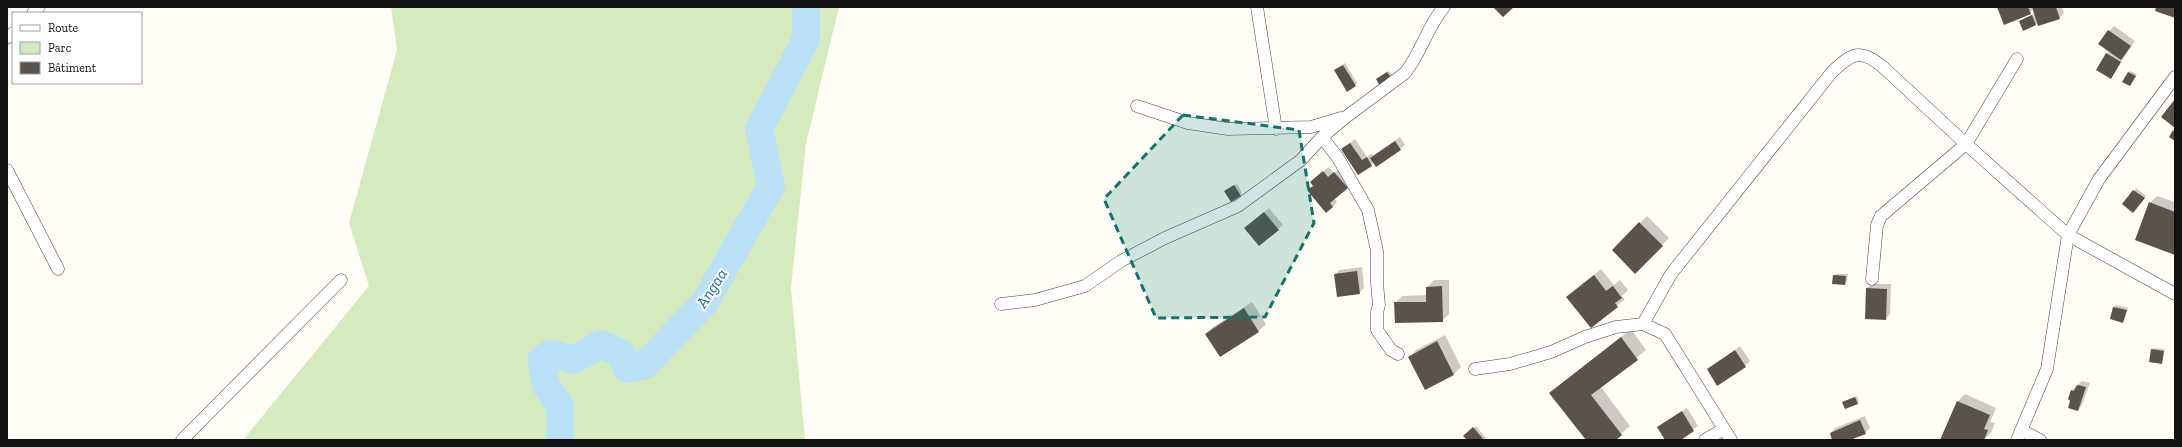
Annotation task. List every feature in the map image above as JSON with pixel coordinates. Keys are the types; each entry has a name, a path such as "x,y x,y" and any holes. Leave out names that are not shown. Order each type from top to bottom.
{"street":[{"path":"1257,7 1276,129"},
{"path":"1001,304 1035,300 1085,286 1121,261 1165,238 1210,220 1238,206 1301,160 1322,137 1405,73 1412,64 1434,19 1444,7"},
{"path":"1643,324 1671,274 1832,72 1844,61 1854,55 1869,56 2068,235 2175,294"},
{"path":"1872,280 1880,216 1966,144 2017,59"},
{"path":"2040,440 2019,435 2047,369 2068,235 2099,179 2175,77"},
{"path":"1137,106 1188,123 1228,128 1276,129 1311,127 1346,117"},
{"path":"1322,137 1338,158 1368,210 1377,251 1379,305 1377,312 1377,330 1391,350 1398,354"},
{"path":"7,170 58,269"},
{"path":"182,440 341,280"},
{"path":"1475,369 1510,364 1551,352 1585,337 1616,327 1643,324 1665,334 1732,440"},
{"path":"1705,440 1724,429"}],"highlighted area":[{"path":"1183,115 1299,130 1314,223 1265,317 1156,318 1104,199"}],"green space":[{"path":"391,7 839,7 806,143 791,288 805,440 243,440 369,286 349,223 397,50"}],"building":[{"path":"1493,7 1514,7 1503,17"},
{"path":"1997,7 2028,7 2031,14 2004,25"},
{"path":"2032,7 2056,7 2060,19 2038,26"},
{"path":"2156,7 2175,7 2175,18 2155,11"},
{"path":"2032,15 2036,25 2023,31 2019,21"},
{"path":"2108,30 2131,46 2121,60 2098,44"},
{"path":"2106,53 2121,62 2111,79 2096,70"},
{"path":"1343,65 1356,86 1347,92 1334,70"},
{"path":"1387,72 1392,79 1380,86 1376,79"},
{"path":"2128,72 2136,76 2130,86 2122,82"},
{"path":"2175,99 2175,128 2161,117"},
{"path":"2173,130 2175,132 2175,141 2169,137"},
{"path":"1395,141 1401,150 1376,167 1370,158"},
{"path":"1350,143 1362,160 1367,157 1372,166 1358,175 1341,149"},
{"path":"1323,171 1328,177 1334,172 1348,188 1330,203 1333,207 1326,213 1307,190 1313,186 1310,182"},
{"path":"1234,185 1241,196 1231,202 1224,191"},
{"path":"2133,190 2145,198 2133,213 2122,204"},
{"path":"2149,202 2175,212 2175,255 2135,240"},
{"path":"1264,212 1279,230 1259,246 1244,228"},
{"path":"1639,222 1663,246 1635,274 1612,250"},
{"path":"1357,271 1360,294 1337,297 1334,274"},
{"path":"1594,275 1606,291 1613,286 1622,298 1615,303 1618,307 1591,328 1566,297"},
{"path":"1833,275 1846,276 1845,285 1832,284"},
{"path":"1442,286 1443,322 1395,323 1394,302 1426,302 1426,287"},
{"path":"1866,288 1887,289 1886,320 1865,319"},
{"path":"2113,307 2127,310 2123,323 2110,319"},
{"path":"1244,308 1259,332 1220,357 1205,334"},
{"path":"1621,337 1638,360 1591,395 1622,435 1616,440 1586,440 1549,393"},
{"path":"1437,341 1454,375 1425,390 1408,357"},
{"path":"2151,349 2164,351 2162,364 2149,362"},
{"path":"1735,350 1746,367 1717,386 1707,369"},
{"path":"2077,385 2086,387 2078,411 2068,408 2070,401 2068,399 2071,390 2074,391"},
{"path":"1855,397 1858,404 1845,409 1842,402"},
{"path":"1957,401 1990,415 1984,429 1988,430 1984,440 1940,440"},
{"path":"1682,411 1694,431 1681,440 1665,440 1657,427"},
{"path":"1860,420 1866,434 1850,440 1832,440 1830,433"},
{"path":"1473,427 1484,440 1467,440 1463,436"}],"waterway":[{"name":"Angaa","path":"560,440 560,406 545,384 542,359 552,353 573,360 601,344 621,353 627,369 644,366 705,302 771,186 759,129 806,39 806,7"}]}
